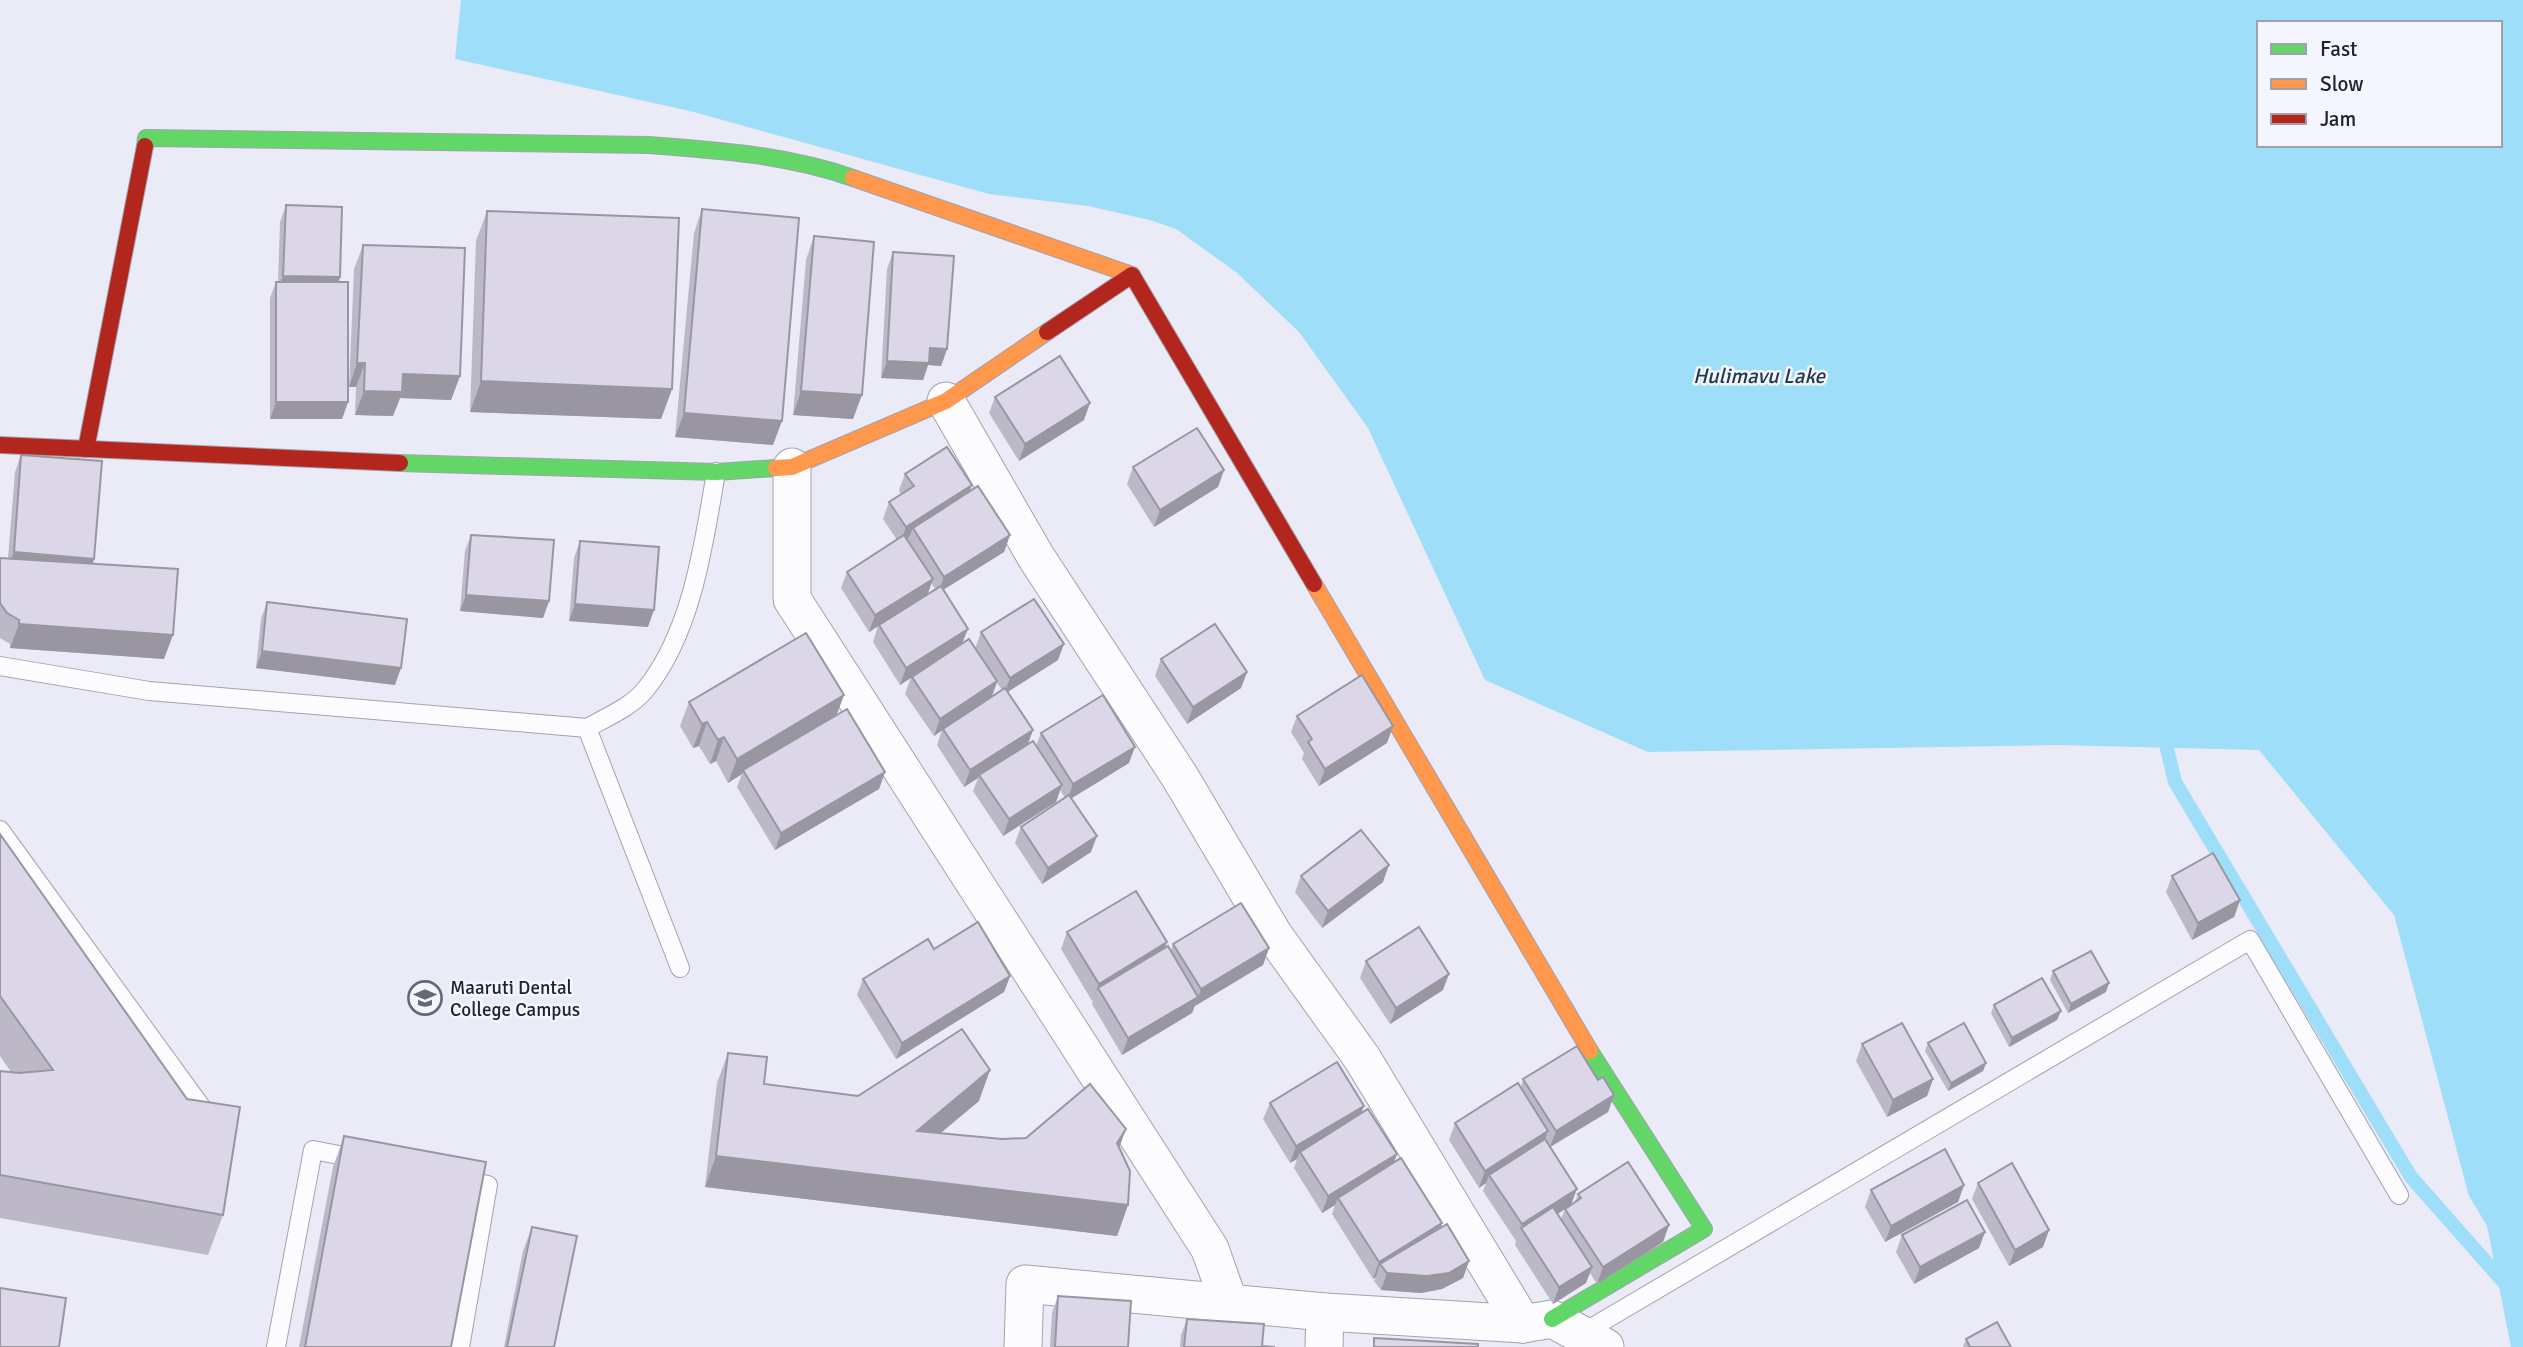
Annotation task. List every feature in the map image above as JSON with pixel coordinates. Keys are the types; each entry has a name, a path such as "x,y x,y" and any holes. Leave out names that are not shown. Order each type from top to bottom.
{"street":[{"path":"86,449 146,138 649,145 721,150 822,167 1132,275 1584,1041 1704,1229 1565,1331 1324,1330 1229,1303 1025,1284 1023,1347"},
{"path":"0,445 322,460 716,472 792,467 946,401 1132,275"},
{"path":"946,401 1036,557 1180,777 1273,934 1362,1059 1565,1331"},
{"path":"792,467 792,599 1210,1249 1229,1303"}],"lane":[{"path":"0,666 149,691 587,729 631,703 645,691 674,648 696,573 716,472"},
{"path":"587,729 680,968"},
{"path":"0,830 221,1135"},
{"path":"1565,1331 2250,940 2399,1195"},
{"path":"276,1347 313,1150 380,1163"},
{"path":"447,1177 488,1185 460,1347"}],"water":[{"name":"Hulimavu Lake","path":"461,0 2523,0 2523,1347 2511,1347 2487,1226 2469,1196 2394,915 2259,750 2057,745 1648,752 1485,680 1368,428 1299,332 1236,272 1176,229 1150,220 1088,206 989,194 690,111 455,59"}],"building":[{"path":"286,205 342,207 340,277 283,276"},
{"path":"702,209 799,218 782,421 684,413"},
{"path":"487,211 679,218 672,389 481,381"},
{"path":"814,236 874,242 862,395 801,391"},
{"path":"363,245 465,248 460,376 403,374 402,392 364,391 365,363 357,363"},
{"path":"893,252 954,256 947,349 930,348 929,363 887,361"},
{"path":"276,282 348,282 348,402 276,402"},
{"path":"1060,356 1090,403 1025,444 995,397"},
{"path":"1197,428 1224,470 1160,510 1133,467"},
{"path":"947,447 972,485 906,527 889,502 914,486 905,474"},
{"path":"21,455 102,461 94,559 14,552"},
{"path":"978,486 1010,535 944,577 913,528"},
{"path":"471,535 554,540 549,601 466,595"},
{"path":"904,535 933,579 875,615 847,572"},
{"path":"580,541 659,547 654,610 575,604"},
{"path":"0,558 178,569 173,635 19,624 19,620 7,613 0,603"},
{"path":"941,586 968,629 906,668 879,625"},
{"path":"1034,599 1064,644 1010,678 981,632"},
{"path":"267,602 407,619 401,668 262,651"},
{"path":"1215,624 1247,672 1193,707 1161,659"},
{"path":"806,633 844,695 737,759 724,737 718,740 707,722 702,724 689,702"},
{"path":"969,639 997,681 940,719 912,677"},
{"path":"1362,675 1393,726 1325,769 1308,742 1312,739 1297,716"},
{"path":"1005,688 1033,730 970,770 943,729"},
{"path":"1103,695 1135,747 1073,784 1041,733"},
{"path":"847,709 885,772 781,833 743,770"},
{"path":"1033,741 1062,785 1009,819 979,775"},
{"path":"1069,795 1097,836 1048,868 1021,827"},
{"path":"1361,830 1389,865 1328,911 1301,876"},
{"path":"0,834 187,1099 240,1107 223,1215 0,1175 0,1071 19,1073 53,1070 0,996"},
{"path":"2213,853 2240,900 2198,923 2172,876"},
{"path":"1136,891 1167,942 1099,984 1067,932"},
{"path":"1241,903 1269,948 1201,989 1173,944"},
{"path":"978,922 1010,976 902,1043 863,979 928,939 934,949"},
{"path":"1419,927 1449,974 1396,1008 1366,961"},
{"path":"1168,946 1198,997 1128,1038 1098,988"},
{"path":"2091,951 2109,983 2071,1004 2053,971"},
{"path":"2042,978 2061,1011 2012,1038 1994,1005"},
{"path":"1902,1023 1933,1079 1893,1100 1862,1044"},
{"path":"1964,1023 1986,1063 1951,1083 1928,1043"},
{"path":"962,1029 990,1070 917,1131 1002,1139 1026,1138 1090,1084 1126,1129 1117,1143 1130,1171 1128,1205 716,1156 728,1053 767,1057 764,1084 858,1096"},
{"path":"1577,1046 1598,1080 1603,1077 1614,1095 1556,1131 1523,1079"},
{"path":"1337,1062 1364,1106 1296,1146 1270,1103"},
{"path":"1518,1083 1548,1131 1485,1171 1455,1123"},
{"path":"1368,1109 1397,1154 1328,1196 1300,1152"},
{"path":"344,1136 486,1162 451,1347 305,1347"},
{"path":"1545,1139 1577,1189 1522,1224 1489,1175"},
{"path":"1945,1149 1964,1185 1891,1226 1871,1190"},
{"path":"1401,1158 1442,1223 1379,1262 1338,1198"},
{"path":"1628,1162 1669,1225 1603,1267 1565,1209 1581,1198 1578,1194"},
{"path":"2012,1163 2049,1230 2015,1250 1978,1183"},
{"path":"1967,1200 1985,1232 1920,1267 1902,1235"},
{"path":"1553,1207 1592,1267 1559,1287 1521,1228"},
{"path":"1447,1224 1469,1261 1449,1273 1427,1276 1387,1273 1380,1264"},
{"path":"532,1227 577,1236 554,1347 507,1347"},
{"path":"0,1288 66,1298 59,1347 0,1347"},
{"path":"1058,1296 1131,1301 1128,1347 1055,1347"},
{"path":"1187,1319 1264,1324 1262,1346 1275,1347 1184,1347"},
{"path":"1997,1322 2011,1347 1970,1347 1966,1339"},
{"path":"1374,1338 1478,1344 1478,1347 1374,1347"}],"waterway":[{"path":"2163,732 2175,782 2411,1177 2523,1304"}],"traffic: fast":[{"path":"145,146 146,138 649,145 778,159 853,178"},
{"path":"400,463 716,472 776,468"},
{"path":"1552,1319 1704,1229 1590,1051"}],"traffic: slow":[{"path":"853,178 1132,275"},
{"path":"776,468 792,467 946,401 1047,332"},
{"path":"1314,584 1590,1051"}],"traffic: jam":[{"path":"86,449 145,146"},
{"path":"1047,332 1132,275 1314,584"},
{"path":"0,445 400,463"}],"place":[{"name":"Maaruti Dental College Campus","path":"425,998"}]}
